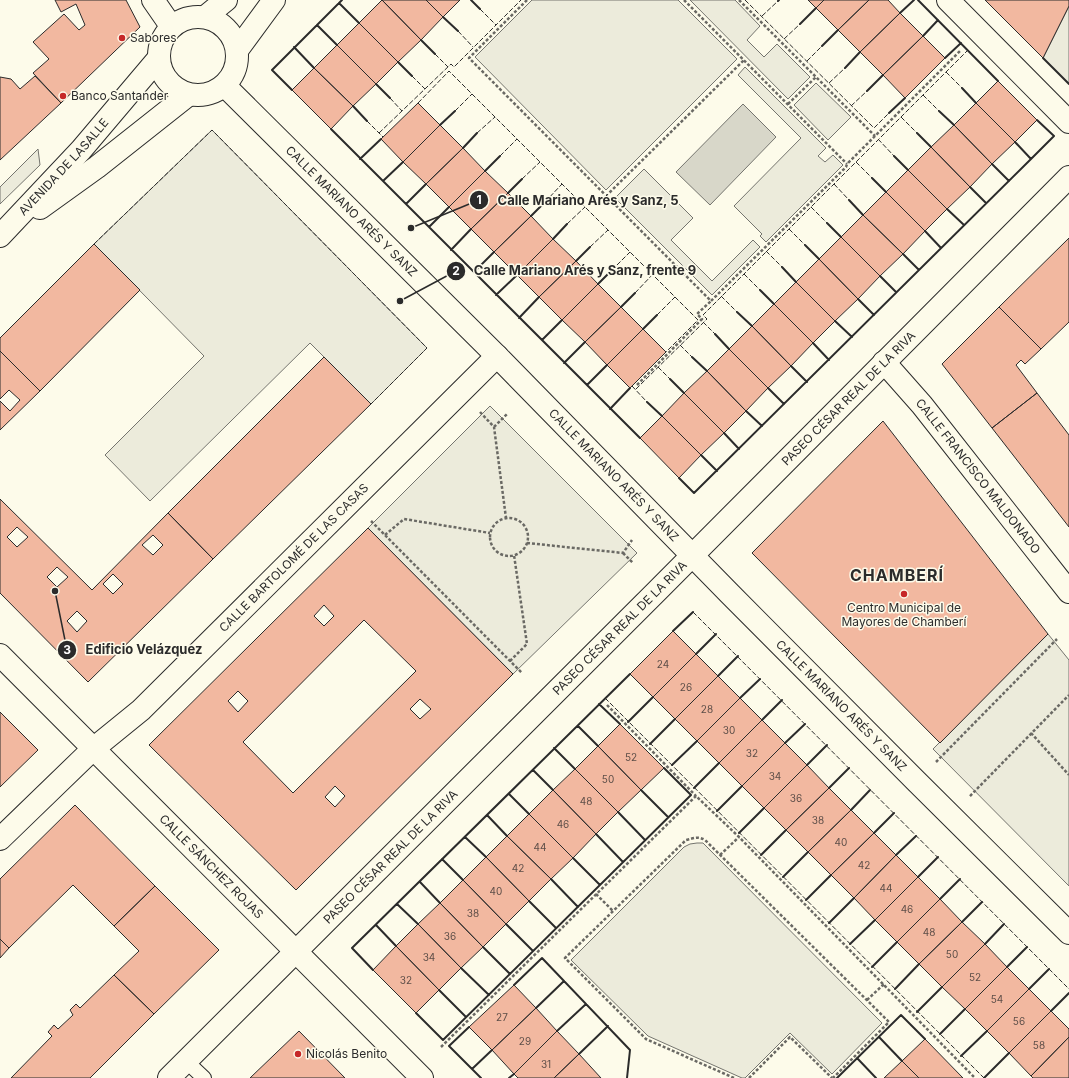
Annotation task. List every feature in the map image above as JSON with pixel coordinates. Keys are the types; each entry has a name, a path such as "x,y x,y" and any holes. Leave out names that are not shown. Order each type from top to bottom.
{"main road":[{"path":"154,0 171,26"},
{"path":"205,16 220,23 232,34 238,49 236,69 225,86 208,95 188,95 167,82 158,59 160,41 171,26 187,18 205,16 226,0"},
{"path":"238,49 274,0"},
{"path":"948,0 1069,122"},
{"name":"AVENIDA DE LASALLE","path":"0,236 81,150 158,59"},
{"name":"CALLE MARIANO ARÉS Y SANZ","path":"225,86 497,356 692,556 916,782 1069,933"},
{"name":"AVENIDA DE LASALLE","path":"0,236 97,167 188,95"},
{"name":"PASEO CÉSAR REAL DE LA RIVA","path":"169,1078 1069,177"},
{"name":"CALLE BARTOLOMÉ DE LAS CASAS","path":"0,839 92,749 141,710 497,356"},
{"name":"CALLE FRANCISCO MALDONADO","path":"884,362 922,405 1069,592"},
{"name":"CALLE SÁNCHEZ ROJAS","path":"0,655 92,749 296,950 422,1078"}],"lane":[{"path":"186,1060 204,1078"}],"path":[{"path":"527,0 469,58 711,301"},
{"path":"684,0 847,164"},
{"path":"739,0 875,136"},
{"path":"637,385 702,319 697,314 965,47"},
{"path":"606,196 744,60"},
{"path":"788,104 816,77"},
{"path":"478,410 494,426 506,518"},
{"path":"494,426 508,413"},
{"path":"368,518 522,673"},
{"path":"506,518 516,519 524,524 528,533 528,543 523,550 514,556 505,555 496,551 491,543 490,534 493,526 506,518"},
{"path":"386,535 404,519 490,534"},
{"path":"623,554 632,540"},
{"path":"528,543 623,554 633,563"},
{"path":"510,661 527,644 514,556"},
{"path":"936,762 1057,639"},
{"path":"970,796 1069,695"},
{"path":"607,705 696,796 739,837 975,1078"},
{"path":"1031,734 1069,776"},
{"path":"441,1047 696,796"},
{"path":"734,1078 646,1039 565,958 686,840 700,837 705,840 890,1022 832,1078 790,1037 749,1078"},
{"path":"720,855 739,837"},
{"path":"596,894 613,911"},
{"path":"867,1000 884,984"}],"shaded area":[{"path":"532,0 678,0 737,59 606,190 475,57"},
{"path":"690,0 735,0 760,26 747,40 764,57 777,44 810,77 788,99"},
{"path":"1069,6 1069,84 1043,58"},
{"path":"745,67 826,148 818,156 825,162 833,155 843,165 766,242 760,236 762,234 734,206 801,138 738,75"},
{"path":"816,83 851,117 828,140 794,105"},
{"path":"743,104 776,137 710,205 676,172"},
{"path":"212,130 427,348 371,404 310,343 150,501 105,455 204,356 94,244"},
{"path":"38,149 40,165 0,204 0,187"},
{"path":"644,169 693,218 671,240 712,281 753,240 760,247 712,295 615,198"},
{"path":"490,406 637,553 513,674 368,528"},
{"path":"1048,634 1069,660 1069,886 933,749"},
{"path":"697,843 703,843 882,1023 832,1074 790,1033 745,1078 742,1078 648,1036 571,960 684,847"}],"building":[{"path":"55,0 126,0 140,27 61,103 33,73 49,59 33,42 64,14 79,30 85,25 76,4 61,12"},
{"path":"382,0 421,40 398,62 359,23"},
{"path":"382,0 426,0 443,17 421,40"},
{"path":"426,0 460,0 443,17"},
{"path":"808,0 824,0 816,8"},
{"path":"824,0 869,0 838,30 816,8"},
{"path":"869,0 888,0 900,13 860,52 838,30"},
{"path":"985,0 1069,0 1069,6 1043,58"},
{"path":"900,13 923,36 883,75 860,52"},
{"path":"359,23 398,62 376,84 337,45"},
{"path":"923,36 945,58 905,98 883,75"},
{"path":"337,45 376,84 353,106 314,68"},
{"path":"314,68 353,106 331,129 292,90"},
{"path":"35,76 61,103 0,160 0,77 11,79 20,89"},
{"path":"998,81 1037,120 1015,142 976,103"},
{"path":"418,103 440,125 403,162 381,139"},
{"path":"976,103 1015,142 992,164 954,125"},
{"path":"440,125 463,148 426,184 403,162"},
{"path":"954,125 992,164 970,187 931,147"},
{"path":"931,147 970,187 947,209 908,170"},
{"path":"463,148 485,171 449,207 426,184"},
{"path":"908,170 947,209 925,231 886,192"},
{"path":"485,171 508,193 471,229 449,207"},
{"path":"886,192 925,231 903,254 863,215"},
{"path":"508,193 531,216 494,252 471,229"},
{"path":"863,215 903,254 880,276 841,237"},
{"path":"531,216 553,239 517,275 494,252"},
{"path":"841,237 880,276 858,299 819,259"},
{"path":"1069,238 1069,322 1041,349 999,307"},
{"path":"553,239 576,261 539,297 517,275"},
{"path":"94,244 140,290 40,391 0,351 0,338"},
{"path":"819,259 858,299 835,321 796,282"},
{"path":"576,261 598,284 562,320 539,297"},
{"path":"796,282 835,321 813,343 774,304"},
{"path":"598,284 621,307 585,342 562,320"},
{"path":"774,304 813,343 791,366 752,326"},
{"path":"621,307 643,329 607,365 585,342"},
{"path":"999,307 1041,349 1025,364 1021,360 1016,365 1037,393 992,428 942,364"},
{"path":"752,326 791,366 768,388 729,349"},
{"path":"643,329 666,352 630,388 607,365"},
{"path":"729,349 768,388 746,411 707,371"},
{"path":"0,351 40,391 0,430 0,401 10,411 20,400 9,390 0,399"},
{"path":"324,357 371,404 213,559 168,513"},
{"path":"707,371 746,411 724,433 684,393"},
{"path":"684,393 724,433 701,455 662,416"},
{"path":"1037,393 1069,435 1069,527 992,428"},
{"path":"662,416 701,455 679,478 640,438"},
{"name":"Centro Municipal de Mayores de Chamberí","path":"883,421 1048,634 940,743 752,553"},
{"path":"0,499 92,590 168,513 213,559 88,682 0,593","holes":["17,527 28,537 17,547 7,537","153,535 163,545 153,555 142,545","57,567 68,577 57,587 47,577","113,574 123,584 113,594 103,584","77,611 87,621 77,632 67,621"]},
{"path":"368,528 513,674 296,890 149,745","holes":["324,605 334,616 324,626 314,616","364,620 416,671 293,793 243,742","238,691 248,701 238,712 228,701","420,699 431,709 420,719 410,709","335,786 345,796 335,807 325,797"]},
{"path":"673,631 696,654 653,697 630,674"},
{"path":"696,654 718,676 675,719 653,697"},
{"path":"718,676 740,698 697,741 675,719"},
{"path":"740,698 762,720 719,763 697,741"},
{"path":"0,712 38,750 0,787"},
{"path":"762,720 785,743 742,786 719,763"},
{"path":"620,724 664,768 641,790 598,746"},
{"path":"785,743 807,765 764,808 742,786"},
{"path":"598,746 641,790 618,812 575,769"},
{"path":"807,765 829,788 786,830 764,808"},
{"path":"575,769 618,812 596,834 553,790"},
{"path":"829,788 851,810 808,852 786,830"},
{"path":"553,790 596,834 573,858 529,814"},
{"path":"75,805 155,886 114,926 73,885 9,948 0,939 0,879"},
{"path":"851,810 874,833 831,875 808,852"},
{"path":"529,814 573,858 551,879 507,836"},
{"path":"874,833 896,855 854,898 831,875"},
{"path":"507,836 551,879 529,901 486,857"},
{"path":"896,855 918,877 875,920 854,898"},
{"path":"486,857 529,901 506,924 463,880"},
{"path":"918,877 940,899 897,942 875,920"},
{"path":"463,880 506,924 483,947 440,903"},
{"path":"155,886 219,950 154,1014 114,975 139,951 114,926"},
{"path":"940,899 962,922 919,964 897,942"},
{"path":"440,903 483,947 461,968 418,924"},
{"path":"962,922 985,944 942,987 919,964"},
{"path":"418,924 461,968 439,990 396,946"},
{"path":"0,939 9,948 0,958"},
{"path":"985,944 1007,967 965,1009 942,987"},
{"path":"396,946 439,990 416,1013 373,970"},
{"path":"1007,967 1029,989 987,1031 965,1009"},
{"path":"114,975 154,1014 90,1078 11,1078 52,1036 48,1032 54,1025 58,1029 73,1015 70,1010 76,1004 80,1008"},
{"path":"514,985 536,1008 492,1050 469,1027"},
{"path":"1029,989 1051,1011 1009,1053 987,1031"},
{"path":"536,1008 557,1031 514,1074 492,1050"},
{"path":"1051,1011 1069,1029 1069,1037 1031,1076 1009,1053"},
{"name":"Nicolás Benito","path":"299,1031 345,1078 250,1078"},
{"path":"557,1031 579,1054 554,1078 518,1078 514,1074"},
{"path":"1069,1037 1069,1078 1033,1078 1031,1076"},
{"path":"925,1039 963,1078 919,1078 902,1061"},
{"path":"579,1054 601,1078 554,1078"},
{"path":"902,1061 919,1078 884,1078"}],"fence":[{"path":"379,133 451,64 454,67 521,0"},
{"path":"745,0 874,128 889,113"},
{"path":"762,16 778,1"},
{"path":"480,9 496,25"},
{"path":"784,39 800,24"},
{"path":"458,31 473,47"},
{"path":"807,61 822,46"},
{"path":"636,389 707,319 703,315 968,50"},
{"path":"435,54 448,67"},
{"path":"829,83 845,68"},
{"path":"418,103 449,71 698,320 666,352"},
{"path":"946,72 962,88"},
{"path":"412,76 425,89"},
{"path":"851,106 867,91"},
{"path":"455,111 472,94"},
{"path":"923,95 939,111"},
{"path":"390,98 402,111"},
{"path":"477,133 495,117"},
{"path":"901,117 917,133"},
{"path":"367,121 383,137"},
{"path":"94,244 212,130 427,348 371,404"},
{"path":"500,156 517,139"},
{"path":"878,139 894,156"},
{"path":"522,179 540,162"},
{"path":"856,162 872,178"},
{"path":"545,202 562,184"},
{"path":"834,184 849,200"},
{"path":"567,224 585,207"},
{"path":"811,207 827,223"},
{"path":"789,229 805,245"},
{"path":"590,247 608,230"},
{"path":"766,251 782,267"},
{"path":"612,270 630,252"},
{"path":"635,293 653,274"},
{"path":"744,274 760,290"},
{"path":"721,296 737,312"},
{"path":"657,315 675,297"},
{"path":"703,322 715,334"},
{"path":"680,345 692,357"},
{"path":"658,367 670,379"},
{"path":"632,386 647,402"},
{"path":"693,612 1069,989"},
{"path":"605,698 984,1078"}],"wall":[{"path":"292,90 272,70 342,0"},
{"path":"471,0 480,9"},
{"path":"900,13 914,0"},
{"path":"918,0 998,81"},
{"path":"339,3 359,23"},
{"path":"800,24 816,8"},
{"path":"443,17 458,31"},
{"path":"923,36 938,20"},
{"path":"317,25 337,45"},
{"path":"822,46 838,30"},
{"path":"421,40 435,54"},
{"path":"945,58 961,43"},
{"path":"294,47 314,68"},
{"path":"845,68 860,52"},
{"path":"1043,58 1069,84"},
{"path":"398,62 412,76"},
{"path":"867,91 883,75"},
{"path":"376,84 390,98"},
{"path":"962,88 976,103"},
{"path":"889,113 905,98"},
{"path":"353,106 367,121"},
{"path":"440,125 455,111"},
{"path":"939,111 954,125"},
{"path":"679,478 694,493 1054,136 1037,120"},
{"path":"331,129 640,438"},
{"path":"463,148 477,133"},
{"path":"917,133 931,147"},
{"path":"360,159 381,139"},
{"path":"1015,142 1031,159"},
{"path":"485,171 500,156"},
{"path":"894,156 908,170"},
{"path":"383,181 403,162"},
{"path":"992,164 1009,181"},
{"path":"872,178 886,192"},
{"path":"508,193 522,179"},
{"path":"406,204 426,184"},
{"path":"970,187 986,203"},
{"path":"849,200 863,215"},
{"path":"531,216 545,202"},
{"path":"429,227 449,207"},
{"path":"947,209 964,225"},
{"path":"827,223 841,237"},
{"path":"553,239 567,224"},
{"path":"451,250 471,229"},
{"path":"925,231 941,248"},
{"path":"805,245 819,259"},
{"path":"576,261 590,247"},
{"path":"474,272 494,252"},
{"path":"903,254 919,270"},
{"path":"782,267 796,282"},
{"path":"598,284 612,270"},
{"path":"496,295 517,275"},
{"path":"880,276 896,292"},
{"path":"760,290 774,304"},
{"path":"621,307 635,293"},
{"path":"519,318 539,297"},
{"path":"858,299 874,315"},
{"path":"737,312 752,326"},
{"path":"643,329 657,315"},
{"path":"542,340 562,320"},
{"path":"835,321 852,337"},
{"path":"715,334 729,349"},
{"path":"564,363 585,342"},
{"path":"813,343 829,360"},
{"path":"692,357 707,371"},
{"path":"587,385 607,365"},
{"path":"791,366 807,382"},
{"path":"670,379 684,393"},
{"path":"610,409 630,388"},
{"path":"768,388 784,404"},
{"path":"647,402 662,416"},
{"path":"746,411 762,426"},
{"path":"724,433 739,449"},
{"path":"701,455 717,471"},
{"path":"673,631 693,612"},
{"path":"696,654 716,634"},
{"path":"718,676 738,656"},
{"path":"373,970 352,948 630,674"},
{"path":"740,698 760,679"},
{"path":"628,722 653,697"},
{"path":"762,720 782,700"},
{"path":"599,704 620,724"},
{"path":"650,744 675,719"},
{"path":"785,743 805,724"},
{"path":"578,726 598,746"},
{"path":"672,765 697,741"},
{"path":"807,765 827,745"},
{"path":"554,748 575,769"},
{"path":"694,788 719,763"},
{"path":"416,1013 443,1040 691,795 664,768"},
{"path":"829,788 849,768"},
{"path":"533,770 553,790"},
{"path":"717,811 742,786"},
{"path":"641,790 668,817"},
{"path":"851,810 870,790"},
{"path":"509,794 529,814"},
{"path":"739,833 764,808"},
{"path":"618,812 645,840"},
{"path":"874,833 894,813"},
{"path":"487,815 507,836"},
{"path":"761,855 786,830"},
{"path":"596,834 623,862"},
{"path":"896,855 916,836"},
{"path":"465,837 486,857"},
{"path":"783,877 808,852"},
{"path":"918,877 938,857"},
{"path":"573,858 600,885"},
{"path":"442,859 463,880"},
{"path":"806,900 831,875"},
{"path":"551,879 578,907"},
{"path":"940,899 960,879"},
{"path":"420,882 440,903"},
{"path":"829,923 854,898"},
{"path":"529,901 556,928"},
{"path":"962,922 982,902"},
{"path":"397,904 418,924"},
{"path":"850,944 875,920"},
{"path":"506,924 533,951"},
{"path":"985,944 1004,924"},
{"path":"376,925 396,946"},
{"path":"872,967 897,942"},
{"path":"483,947 510,974"},
{"path":"1007,967 1027,947"},
{"path":"514,985 542,958 630,1050 627,1078"},
{"path":"895,989 919,964"},
{"path":"461,968 489,995"},
{"path":"1029,989 1049,969"},
{"path":"536,1008 564,981"},
{"path":"917,1012 942,987"},
{"path":"439,990 466,1017"},
{"path":"1051,1011 1069,993"},
{"path":"557,1031 586,1004"},
{"path":"940,1034 965,1009"},
{"path":"837,1078 901,1015 925,1039"},
{"path":"579,1054 608,1026"},
{"path":"469,1027 449,1046 481,1078"},
{"path":"961,1056 987,1031"},
{"path":"879,1037 902,1061"},
{"path":"472,1069 492,1050"},
{"path":"984,1078 1009,1053"},
{"path":"857,1058 876,1078"},
{"path":"509,1078 514,1074"}],"place":[{"name":"Sabores","path":"122,38"},
{"name":"Banco Santander","path":"63,96"},
{"name":"Calle Mariano Arés y Sanz, 5","path":"411,228"},
{"name":"Calle Mariano Arés y Sanz, frente 9","path":"400,301"},
{"name":"Edificio Velázquez","path":"55,591"},
{"name":"Centro Municipal de Mayores de Chamberí","path":"904,594"},
{"name":"Nicolás Benito","path":"298,1054"}],"district":[{"name":"CHAMBERÍ","path":"897,575"}]}
